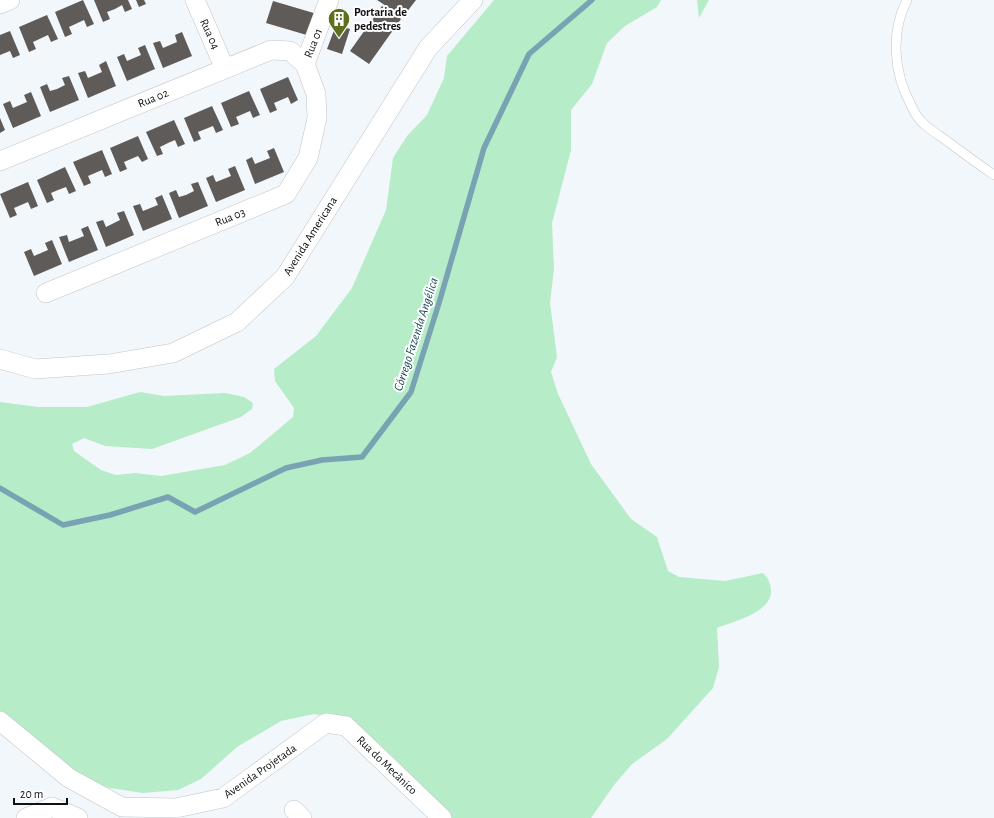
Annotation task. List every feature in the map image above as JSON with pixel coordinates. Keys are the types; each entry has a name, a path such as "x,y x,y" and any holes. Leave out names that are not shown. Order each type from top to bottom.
{"street":[{"path":"0,4 10,0"},
{"name":"Rua 04","path":"195,0 225,69"},
{"name":"Rua 01","path":"305,64 329,0"},
{"name":"Avenida Americana","path":"0,359 35,369 110,364 173,353 237,322 285,277 428,48 473,0"},
{"name":"Rua 02","path":"0,161 271,50 290,52 305,64"},
{"name":"Rua 03","path":"46,293 286,194 308,158 317,118 316,94 305,64"},
{"name":"Avenida Projetada","path":"0,721 69,778 122,807 176,808 223,798 326,723"},
{"name":"Rua do Mecânico","path":"326,723 346,726 442,818"},
{"path":"26,818 52,807 78,818"}],"lane":[{"path":"907,0 900,18 896,48 900,81 906,97 924,125 994,175"}],"green space":[{"path":"494,0 661,0 657,7 625,26 607,43 592,84 571,110 571,150 552,223 554,269 550,303 557,357 551,372 558,394 591,464 631,519 657,537 668,571 679,577 725,581 763,573 770,583 770,598 766,604 751,615 717,628 719,667 713,688 667,739 632,764 614,785 591,818 439,818 343,719 314,714 281,721 237,747 201,779 178,790 143,793 110,788 84,780 0,716 0,402 38,407 87,407 140,392 164,396 225,393 244,397 253,403 252,409 241,417 152,449 105,446 84,438 72,444 74,451 101,470 116,475 135,473 161,476 225,465 250,453 293,417 294,408 275,381 274,369 316,336 352,288 386,210 393,158 407,136 427,115 444,78 447,56"},
{"path":"697,0 709,0 699,18"}],"building":[{"path":"83,0 94,24 87,27 84,20 69,27 72,34 65,37 55,12"},
{"path":"94,0 128,0 132,9 125,12 122,5 107,12 110,19 103,22"},
{"path":"136,0 144,0 146,4 139,7"},
{"path":"377,0 416,0 403,17"},
{"path":"273,1 317,14 310,36 266,23"},
{"path":"382,6 401,19 369,64 350,51"},
{"path":"47,15 58,39 51,42 48,35 33,42 36,49 29,52 19,27"},
{"name":"Portaria de pedestres","path":"336,25 350,29 342,54 327,49"},
{"path":"10,31 20,55 13,58 10,51 0,55 0,35"},
{"path":"182,32 192,56 163,68 153,43 160,41 163,48 177,42 175,35"},
{"path":"145,45 155,69 127,81 117,57 124,54 127,61 141,55 138,48"},
{"path":"106,61 116,86 88,98 78,73 85,71 88,78 102,72 99,65"},
{"path":"69,76 79,100 50,112 40,87 47,84 50,91 57,89 65,85 62,78"},
{"path":"288,77 298,100 291,104 288,97 274,103 277,110 270,113 260,89"},
{"path":"249,91 260,115 253,118 250,111 236,117 239,124 231,127 221,103"},
{"path":"31,92 41,116 13,128 3,104 10,101 13,108 27,102 24,95"},
{"path":"212,106 223,130 216,133 213,126 198,132 201,139 194,142 184,118"},
{"path":"0,118 5,130 0,133"},
{"path":"174,120 185,144 178,147 175,140 168,143 160,147 163,154 157,156 146,132"},
{"path":"138,136 148,159 142,162 138,156 124,162 127,169 120,172 110,148"},
{"path":"274,148 284,172 255,184 246,160 252,157 255,164 270,158 267,151"},
{"path":"102,150 112,174 105,177 102,170 88,176 91,183 84,186 73,162"},
{"path":"235,166 245,190 216,202 206,178 213,175 216,182 231,176 228,169"},
{"path":"65,167 76,191 69,194 66,187 58,190 51,193 54,200 47,203 37,180"},
{"path":"28,182 38,206 31,209 28,202 14,208 17,215 10,218 0,194"},
{"path":"198,182 208,206 179,218 169,193 176,190 179,197 186,195 194,191 191,184"},
{"path":"162,195 172,219 143,231 133,206 140,204 143,211 158,205 155,198"},
{"path":"124,211 134,235 106,247 96,222 103,220 106,227 120,220 117,213"},
{"path":"88,226 98,250 69,262 59,237 67,235 69,242 84,236 81,229"},
{"path":"52,240 62,264 34,276 24,252 31,249 34,256 48,250 45,243"}],"waterway":[{"name":"Córrego Fazenda Angélica","path":"0,488 63,525 110,515 168,497 195,512 286,468 322,460 362,457 411,392 439,303 484,148 529,54 592,0"}],"place":[{"name":"Portaria de pedestres","path":"339,38"}]}
